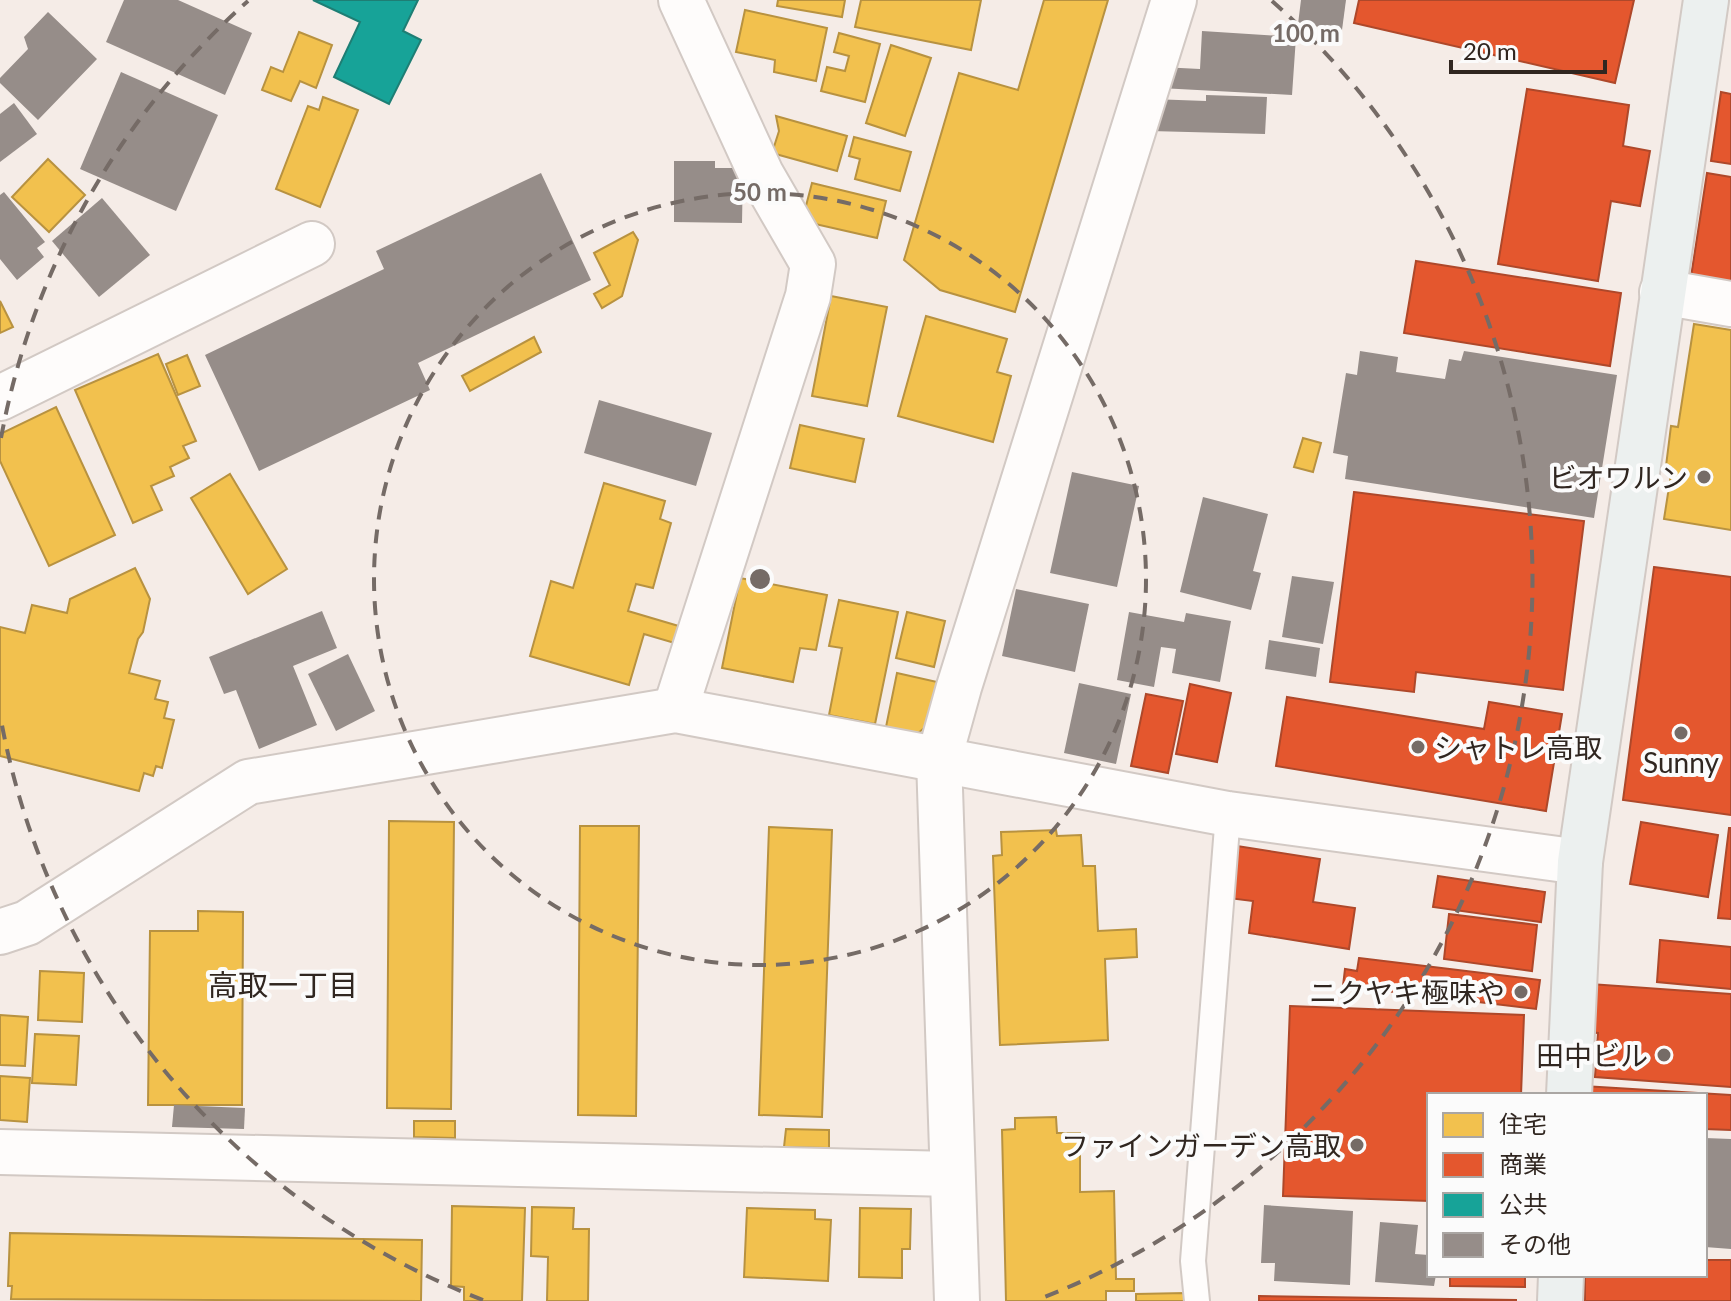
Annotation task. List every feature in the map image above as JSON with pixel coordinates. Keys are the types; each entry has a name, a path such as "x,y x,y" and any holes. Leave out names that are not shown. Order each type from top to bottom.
{"street":[{"path":"675,710 808,296 813,264 761,174 681,0"},
{"path":"957,1301 939,759 1174,0"},
{"path":"1569,1093 1580,862 1706,0"},
{"path":"0,398 312,244"},
{"path":"1662,292 1731,304"},
{"path":"0,932 27,923 248,782 675,710 1228,814 1580,862"},
{"path":"0,1152 952,1174"},
{"path":"1560,1301 1561,1277"}],"lane":[{"path":"1197,1301 1193,1261 1228,814"}],"building: 住宅":[{"path":"778,0 845,0 842,17 777,6"},
{"path":"861,0 981,0 971,50 855,27"},
{"path":"1044,0 1108,0 1015,312 940,290 904,260 959,73 1018,90"},
{"path":"745,10 827,28 816,81 774,72 775,60 736,52"},
{"path":"299,32 332,45 316,88 300,81 291,101 262,90 271,67 283,72"},
{"path":"839,33 880,44 865,102 821,91 827,67 845,71 849,56 834,52"},
{"path":"891,45 931,58 905,136 866,123"},
{"path":"323,97 358,110 320,207 276,189 308,106 319,110"},
{"path":"776,116 847,136 837,171 772,153 779,131"},
{"path":"854,137 911,152 900,191 855,179 860,159 849,156"},
{"path":"48,159 85,195 49,232 12,197"},
{"path":"812,183 886,201 877,238 802,221"},
{"path":"633,232 638,240 622,296 602,308 594,294 610,285 594,253"},
{"path":"831,296 887,307 867,406 812,396"},
{"path":"0,301 13,327 0,333"},
{"path":"926,316 1007,339 997,372 1011,376 993,442 898,416"},
{"path":"1694,324 1731,330 1731,530 1664,519 1672,468 1666,466 1671,426 1678,427"},
{"path":"534,337 541,352 470,391 462,376"},
{"path":"158,354 196,441 183,446 189,458 170,467 174,476 151,486 162,510 133,523 75,390"},
{"path":"187,355 200,386 178,395 166,364"},
{"path":"56,407 115,535 49,566 0,461 0,434"},
{"path":"800,425 864,439 855,482 790,468"},
{"path":"1303,438 1321,443 1313,472 1294,467"},
{"path":"230,474 287,569 248,594 191,498"},
{"path":"604,483 665,501 660,519 671,523 653,588 636,584 628,611 682,627 678,644 644,634 629,685 530,656 551,581 573,588"},
{"path":"135,568 150,599 129,673 160,681 155,699 168,702 164,718 174,720 162,768 156,766 153,776 144,773 139,791 0,756 0,627 25,633 32,605 67,613 70,599"},
{"path":"740,578 827,595 816,650 800,648 793,682 722,668"},
{"path":"839,600 898,612 875,724 829,715 842,648 829,646"},
{"path":"907,612 945,621 934,667 896,658"},
{"path":"897,673 937,682 929,724 917,734 886,727"},
{"path":"389,821 454,822 451,1109 387,1108"},
{"path":"580,826 639,826 636,1116 578,1115"},
{"path":"769,827 832,830 822,1117 759,1115"},
{"path":"1056,830 1057,836 1081,835 1083,866 1095,866 1098,931 1136,929 1137,957 1105,959 1108,1040 1000,1045 993,856 1002,855 1001,832"},
{"path":"198,911 243,912 242,1105 148,1105 150,931 198,931"},
{"path":"40,971 84,973 82,1022 38,1020"},
{"path":"0,1015 28,1017 25,1066 0,1065"},
{"path":"35,1034 79,1036 76,1085 32,1083"},
{"path":"0,1076 30,1078 27,1122 0,1120"},
{"path":"1056,1117 1057,1133 1080,1133 1080,1192 1114,1191 1116,1279 1134,1279 1134,1291 1106,1291 1106,1301 1006,1301 1002,1130 1015,1129 1015,1118"},
{"path":"414,1121 455,1121 455,1138 414,1137"},
{"path":"786,1129 829,1130 829,1148 784,1147"},
{"path":"452,1206 525,1208 522,1301 464,1301 464,1287 451,1286"},
{"path":"532,1207 574,1208 573,1229 589,1229 588,1301 547,1301 548,1257 531,1256"},
{"path":"747,1208 815,1210 815,1219 831,1220 828,1281 744,1277"},
{"path":"860,1208 911,1209 910,1249 902,1249 902,1278 859,1277"},
{"path":"10,1233 422,1240 421,1301 11,1299 12,1286 8,1286"},
{"path":"1185,1293 1185,1301 1136,1301 1136,1294"}],"building: 商業":[{"path":"1359,0 1634,0 1615,83 1354,23"},
{"path":"1527,89 1629,105 1623,146 1650,151 1640,206 1611,201 1598,281 1498,264"},
{"path":"1721,92 1731,94 1731,164 1711,161"},
{"path":"1707,173 1731,177 1731,282 1691,277"},
{"path":"1416,261 1621,293 1610,366 1404,333"},
{"path":"1354,492 1584,521 1563,690 1416,672 1414,692 1330,682"},
{"path":"1654,567 1731,577 1731,815 1623,800"},
{"path":"1190,684 1231,693 1217,762 1176,754"},
{"path":"1146,694 1183,701 1168,773 1131,766"},
{"name":"シャトレ高取","path":"1287,697 1484,729 1489,702 1562,714 1546,811 1276,766"},
{"path":"1641,822 1718,835 1708,897 1630,884"},
{"path":"1731,828 1731,919 1718,918"},
{"path":"1237,846 1320,859 1313,902 1355,908 1349,949 1249,933 1253,901 1228,898"},
{"path":"1438,876 1545,892 1541,922 1433,907"},
{"path":"1449,914 1537,925 1532,971 1444,959"},
{"path":"1660,940 1731,947 1731,989 1657,982"},
{"path":"1359,958 1540,980 1536,1009 1343,986 1345,969 1357,971"},
{"name":"田中ビル","path":"1590,984 1731,994 1731,1087 1595,1077 1598,1033 1586,1032"},
{"name":"ファインガーデン高取","path":"1290,1006 1524,1015 1521,1093 1427,1093 1427,1201 1283,1196"},
{"path":"1583,1086 1698,1093 1582,1093"},
{"path":"1707,1094 1731,1095 1731,1130 1707,1129"},
{"path":"1707,1260 1731,1260 1731,1301 1585,1301 1585,1277 1707,1277"},
{"path":"1450,1277 1525,1277 1525,1287 1450,1286"},
{"path":"1259,1296 1516,1300 1516,1301 1259,1301"}],"building: 公共":[{"path":"313,0 418,0 403,31 421,40 389,104 334,77 360,22"}],"building: その他":[{"path":"124,0 178,0 252,33 225,95 106,42"},
{"path":"1301,0 1346,0 1342,30 1298,24"},
{"path":"48,12 97,59 38,120 0,83 0,78 28,49 24,37"},
{"path":"1202,31 1296,37 1292,95 1160,88 1161,67 1200,69"},
{"path":"121,72 218,115 176,211 80,169"},
{"path":"1206,95 1267,97 1265,134 1150,131 1151,99 1206,101"},
{"path":"14,103 37,134 0,162 0,114"},
{"path":"674,161 715,161 715,168 743,168 742,223 674,222"},
{"path":"541,173 591,280 418,363 430,390 259,471 205,355 384,269 376,251"},
{"path":"4,192 45,242 37,248 44,257 17,280 0,259 0,195"},
{"path":"102,198 150,255 99,297 52,241"},
{"path":"1360,351 1398,357 1396,372 1445,379 1449,359 1461,361 1464,351 1617,375 1594,518 1345,479 1348,456 1333,453 1346,373 1357,375"},
{"path":"599,400 712,433 696,486 584,453"},
{"path":"1072,472 1139,486 1117,587 1050,573"},
{"path":"1203,497 1268,514 1253,571 1261,573 1251,610 1180,592"},
{"path":"1292,576 1334,582 1323,644 1282,637"},
{"path":"1016,589 1089,604 1075,672 1002,656"},
{"path":"322,611 337,648 293,666 317,725 259,749 236,690 224,694 209,657"},
{"path":"1129,612 1184,622 1186,613 1231,621 1220,682 1172,673 1176,649 1161,647 1154,687 1117,680"},
{"path":"1269,640 1320,648 1316,677 1265,669"},
{"path":"348,654 375,711 336,731 308,674"},
{"path":"1079,683 1131,694 1116,764 1064,753"},
{"path":"174,1105 245,1108 244,1129 172,1127"},
{"path":"1707,1138 1731,1139 1731,1249 1707,1247"},
{"path":"1264,1205 1353,1211 1350,1285 1274,1281 1275,1263 1261,1263"},
{"path":"1380,1222 1418,1225 1415,1254 1427,1255 1427,1277 1436,1277 1434,1286 1375,1282"}],"place":[{"name":"ビオワルン","path":"1704,477"},
{"name":"Sunny","path":"1681,733"},
{"name":"シャトレ高取","path":"1418,747"},
{"name":"ニクヤキ極味や","path":"1521,992"},
{"name":"田中ビル","path":"1664,1055"},
{"name":"ファインガーデン高取","path":"1357,1145"}],"district":[{"name":"高取一丁目","path":"283,984"}]}
